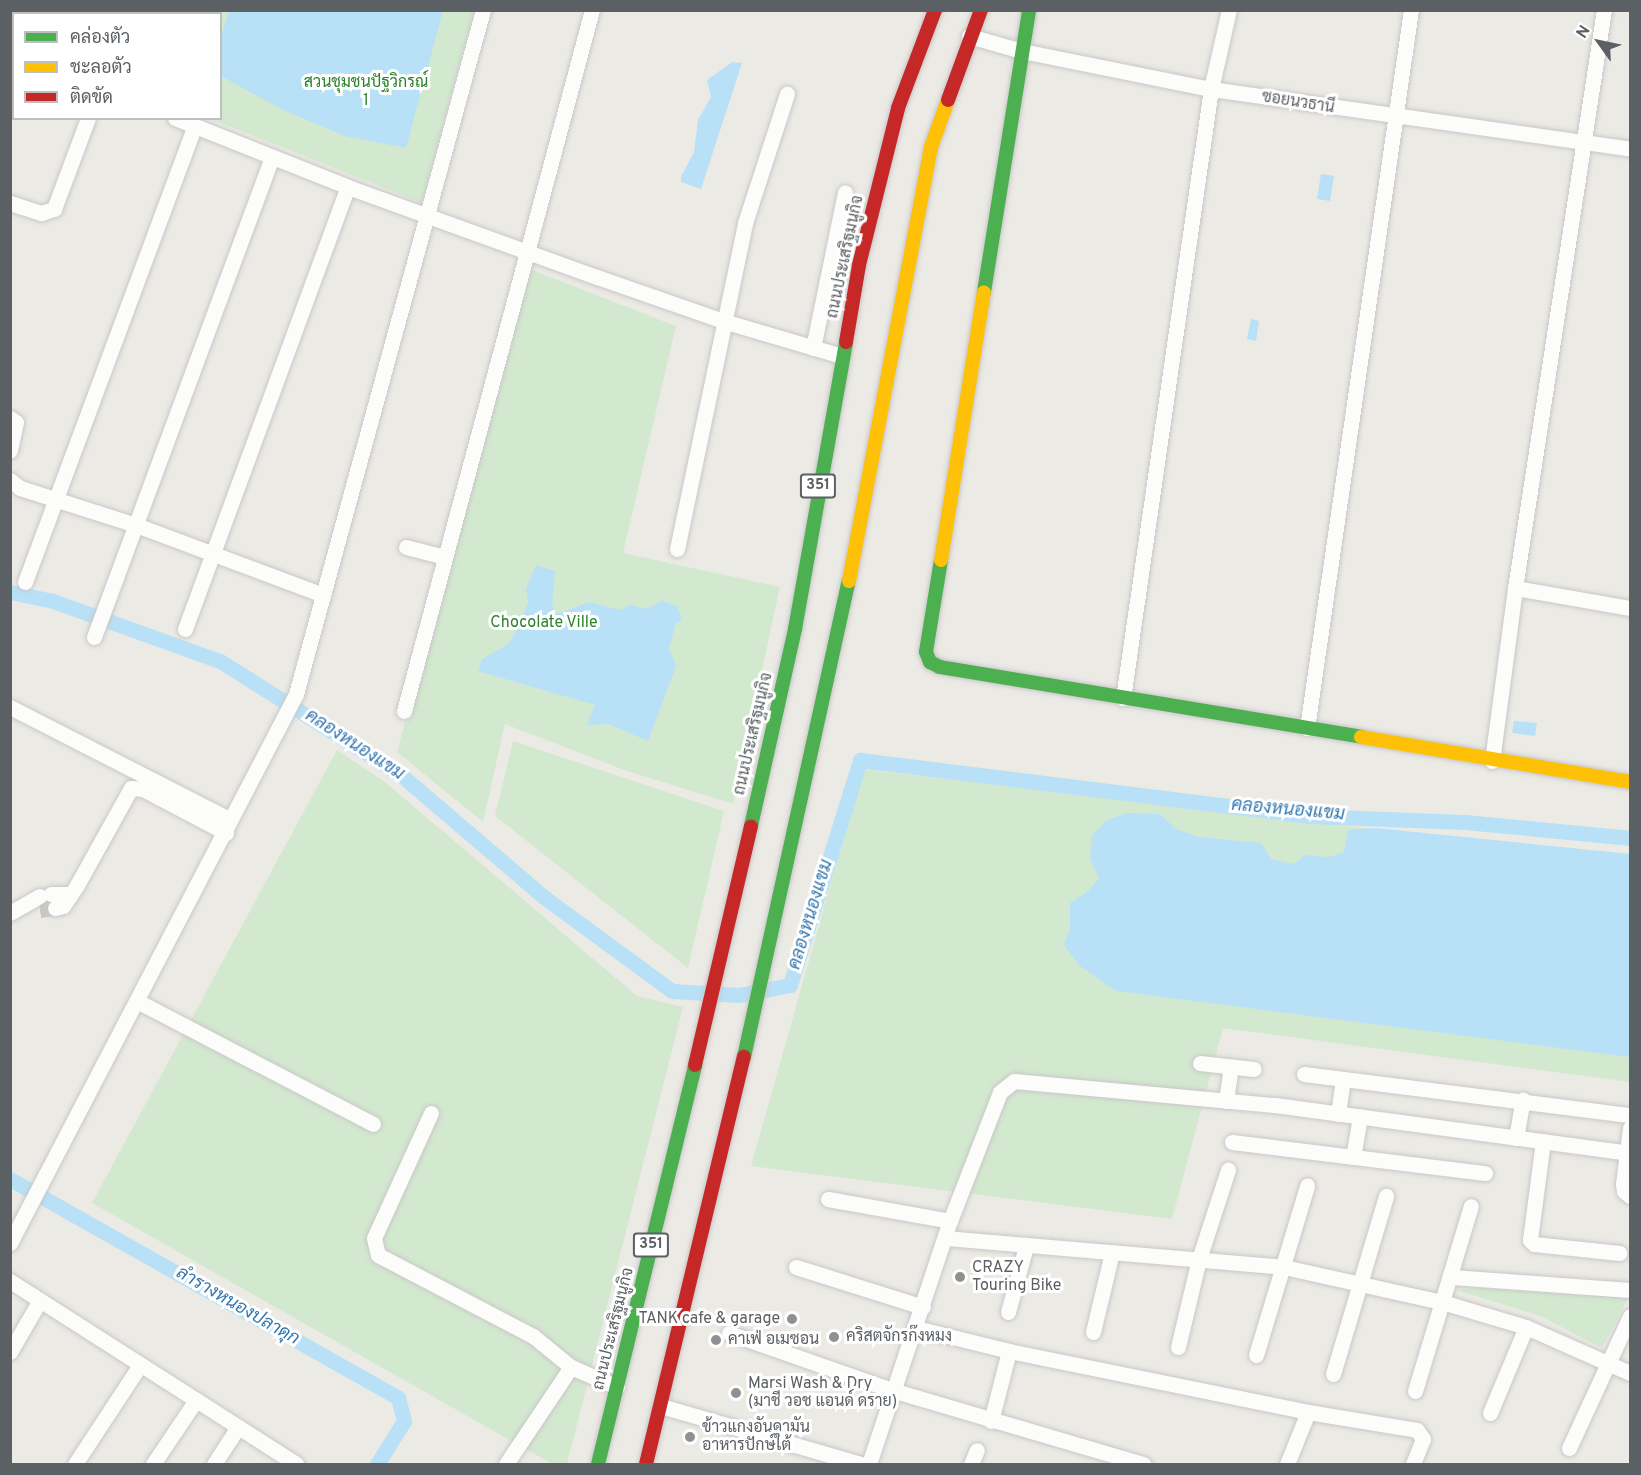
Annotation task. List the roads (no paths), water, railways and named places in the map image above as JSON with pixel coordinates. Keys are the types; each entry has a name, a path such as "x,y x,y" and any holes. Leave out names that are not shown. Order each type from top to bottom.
{"main road":[{"name":"ถนนประเสริฐมนูกิจ","path":"598,1464 704,1025 804,635 842,356 859,265 898,108 935,10"},
{"path":"646,1464 767,960 838,638 929,158 969,36 981,10"},
{"path":"1029,10 926,652 930,662 940,667 1492,761 1630,782"},
{"path":"804,635 838,638"}],"street":[{"path":"10,1243 227,826 287,716 296,694 483,10"},
{"path":"404,711 592,10"},
{"path":"1123,698 1211,89 1229,10"},
{"path":"1307,728 1411,10"},
{"path":"1492,761 1515,588 1586,142 1604,10"},
{"name":"ซอยนวธานี","path":"969,36 1022,51 1211,89 1630,149"},
{"path":"677,549 723,321 746,223 787,94"},
{"path":"10,203 41,213 54,209 87,120"},
{"path":"180,120 427,216 723,321 842,356"},
{"path":"25,582 195,126"},
{"path":"96,631 272,157"},
{"path":"185,629 348,187"},
{"path":"813,348 845,192"},
{"path":"10,418 16,422 10,450"},
{"path":"10,480 20,488 136,525 322,595"},
{"path":"406,547 445,557"},
{"path":"1515,588 1630,608"},
{"path":"10,707 227,826"},
{"path":"10,913 25,904 46,902 70,894 131,788 143,789 227,826"},
{"path":"137,1001 373,1124"},
{"path":"1200,1063 1254,1069"},
{"path":"1226,1101 1231,1067"},
{"path":"1304,1074 1630,1115"},
{"path":"1338,1114 1343,1080"},
{"path":"869,1464 950,1221 1006,1084 1014,1081 1226,1101 1628,1153"},
{"path":"1516,1138 1522,1100"},
{"path":"431,1113 374,1238 378,1255 533,1336 571,1367 617,1387"},
{"path":"1353,1157 1360,1117"},
{"path":"1630,1128 1623,1184 1624,1191 1630,1196"},
{"path":"1543,1141 1530,1240 1620,1253"},
{"path":"1232,1143 1485,1173"},
{"path":"1178,1347 1199,1259 1228,1170"},
{"path":"1256,1355 1284,1268 1306,1186"},
{"path":"1333,1374 1386,1196"},
{"path":"828,1199 950,1221"},
{"path":"1415,1391 1472,1206"},
{"path":"945,1238 1284,1268 1359,1287 1442,1302 1526,1327 1630,1373"},
{"path":"1008,1312 1026,1246"},
{"path":"1093,1332 1112,1252"},
{"path":"796,1267 922,1307"},
{"path":"1452,1276 1630,1290"},
{"path":"10,1281 39,1302 293,1464"},
{"path":"10,1352 39,1302"},
{"path":"1569,1448 1630,1316"},
{"path":"1490,1413 1526,1327"},
{"path":"916,1328 1009,1351 1308,1412 1417,1430 1424,1439 1413,1464"},
{"path":"729,1333 895,1391 1143,1464"},
{"path":"991,1421 1009,1351"},
{"path":"75,1464 140,1365"},
{"path":"506,1464 571,1367"},
{"path":"153,1464 195,1400"},
{"path":"661,1406 860,1464"},
{"path":"1287,1464 1308,1412"},
{"path":"214,1464 237,1427"}],"water":[{"name":"สวนชุมชนปัฐวิกรณ์ 1","path":"229,11 443,11 406,148 345,136 283,110 222,77 222,34"},
{"path":"732,62 742,63 701,189 681,182 681,177 694,152 698,120 711,97 707,80"},
{"path":"1321,174 1334,176 1330,201 1317,199"},
{"path":"1251,319 1259,321 1256,341 1247,339"},
{"path":"536,565 555,571 552,604 556,614 589,602 620,610 630,605 646,609 662,601 677,606 682,620 676,623 669,648 676,666 648,741 608,724 587,725 595,705 478,671 482,659 508,644 520,625 528,602 526,589"},
{"path":"1514,721 1537,723 1535,736 1512,733"},
{"path":"1127,813 1160,814 1176,829 1199,837 1261,843 1271,859 1294,864 1305,855 1329,857 1344,852 1348,830 1376,828 1630,854 1630,1057 1116,991 1080,966 1064,945 1070,928 1070,903 1088,891 1099,878 1090,859 1092,835 1107,820"}],"waterway":[{"name":"คลองหนองแขม","path":"10,592 53,601 220,661 401,775 545,898 672,991 739,995 790,985 860,760 1308,816 1465,822 1630,838"},
{"name":"ลำรางหนองปลาดุก","path":"10,1179 398,1398 404,1421 377,1464"}],"tunnel":[{"path":"40,910 55,908"}],"place":[{"name":"CRAZY Touring Bike","path":"960,1277"},
{"name":"TANK cafe & garage","path":"792,1319"},
{"name":"คริสตจักรก๊งหมง","path":"834,1337"},
{"name":"คาเฟ่ อเมซอน","path":"716,1340"},
{"name":"Marsi Wash & Dry (มาชี วอช แอนด์ ดราย)","path":"736,1393"},
{"name":"ข้าวแกงอันดามัน อาหารปักษ์ใต้","path":"690,1437"}],"park label":[{"name":"Chocolate Ville","path":"544,623"}]}
